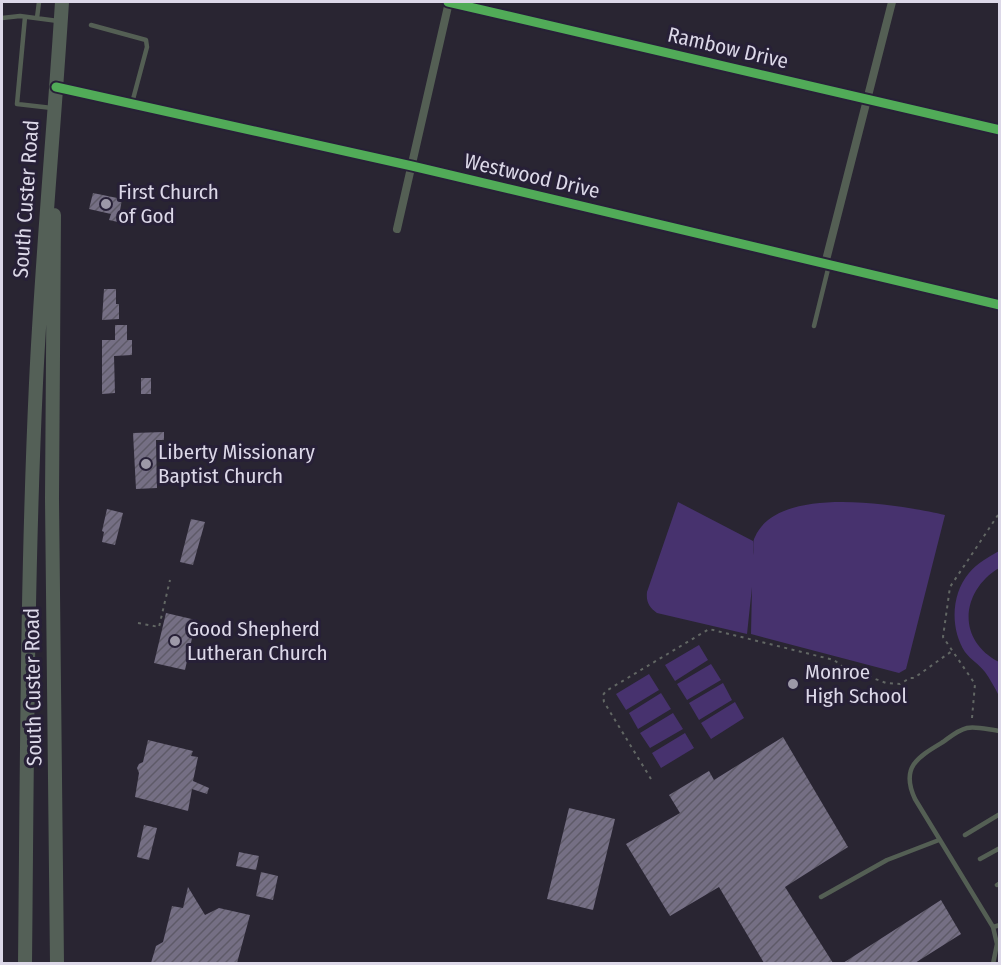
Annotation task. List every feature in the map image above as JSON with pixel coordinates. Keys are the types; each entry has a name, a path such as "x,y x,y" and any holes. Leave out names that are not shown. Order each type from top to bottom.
{"main road":[{"name":"South Custer Road","path":"25,963 32,474 42,250 62,2"},
{"name":"South Custer Road","path":"56,87 52,500 57,963"}],"street":[{"path":"397,229 448,2"},
{"name":"Rambow Drive","path":"448,2 999,130"},
{"path":"827,265 866,99 892,2"},
{"name":"Westwood Drive","path":"56,87 412,166 999,305"}],"lane":[{"path":"37,18 39,2"},
{"path":"25,17 17,104 54,108"},
{"path":"2,18 25,17 60,21"},
{"path":"91,25 146,40 147,47 132,103"},
{"path":"814,326 827,265"},
{"path":"993,963 997,944 993,927 911,792 909,780 917,758 960,731 975,727 999,732"},
{"path":"965,835 999,814"},
{"path":"821,897 886,860 939,840"},
{"path":"980,859 999,848"},
{"path":"993,927 999,925"}],"path":[{"path":"972,718 975,684 943,637 950,587 999,512"},
{"path":"138,623 159,627 170,580"},
{"path":"651,779 604,702 603,695 606,691 709,629 834,660 843,667 885,683 900,684 914,678 952,651"}],"shaded area":[{"path":"678,502 753,543 768,520 788,509 814,504 872,503 945,515 906,669 899,673 751,634 752,587 747,634 657,613 649,604 647,592"},
{"path":"999,551 999,568 977,589 971,602 969,615 970,629 976,641 985,653 999,662 999,696 985,672 967,655 960,643 955,612 963,581 979,563"},
{"path":"699,645 708,660 675,681 665,665"},
{"path":"711,664 721,680 687,700 677,684"},
{"path":"649,674 659,690 626,710 616,694"},
{"path":"723,683 732,700 699,720 689,703"},
{"path":"661,693 671,709 638,729 629,713"},
{"path":"735,702 744,718 711,739 701,723"},
{"path":"673,713 683,729 650,748 640,733"},
{"path":"685,733 694,748 661,768 652,753"}],"building":[{"name":"First Church of God","path":"93,193 122,199 118,222 109,220 111,214 89,209"},
{"path":"104,289 116,289 119,319 102,320"},
{"path":"115,325 127,325 127,340 132,340 132,355 114,356 115,393 102,394 102,340 115,340"},
{"path":"141,378 151,378 151,394 141,394"},
{"name":"Liberty Missionary Baptist Church","path":"164,432 164,440 156,440 157,488 136,489 133,433"},
{"path":"107,509 123,513 115,545 102,542"},
{"path":"191,519 205,522 193,565 180,562"},
{"name":"Good Shepherd Lutheran Church","path":"166,613 196,620 185,670 154,663"},
{"path":"783,737 848,847 785,887 833,963 764,963 719,887 670,916 626,844 680,813 669,795 709,771 714,780"},
{"path":"148,740 193,751 191,756 198,757 193,781 209,788 207,794 192,789 188,811 135,797 139,773 137,768 143,762"},
{"path":"569,808 615,819 593,910 547,899"},
{"path":"144,825 157,828 149,860 137,857"},
{"path":"239,852 259,856 256,870 236,866"},
{"path":"261,872 278,876 273,900 256,896"},
{"path":"188,887 205,915 219,908 250,915 237,963 151,963 156,946 163,942 172,906 183,908"},
{"path":"941,900 961,934 915,963 843,963"}],"cycle path":[{"path":"448,2 1000,130"},
{"path":"56,87 412,166 1000,305"}],"place":[{"name":"First Church of God","path":"106,204"},
{"name":"Liberty Missionary Baptist Church","path":"146,464"},
{"name":"Good Shepherd Lutheran Church","path":"175,641"},
{"name":"Monroe High School","path":"793,684"}]}
